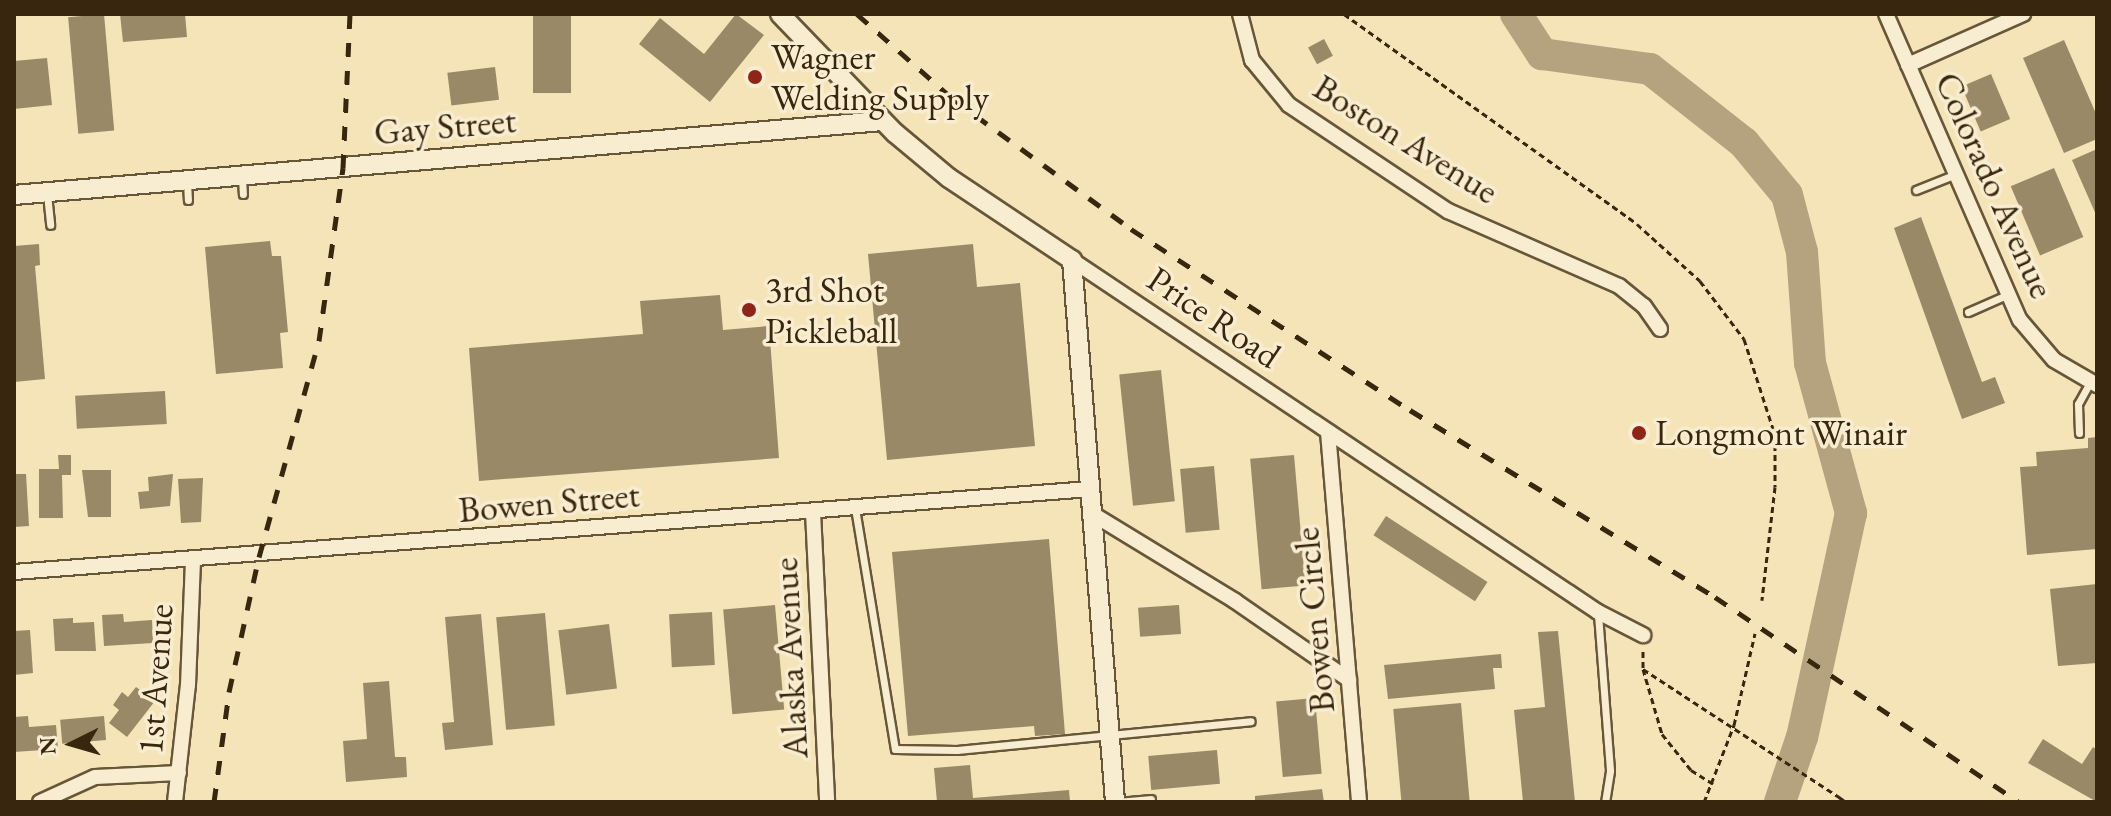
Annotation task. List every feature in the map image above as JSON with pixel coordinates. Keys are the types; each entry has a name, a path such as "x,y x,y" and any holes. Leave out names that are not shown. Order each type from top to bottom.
{"street":[{"name":"Price Road","path":"780,14 882,121 949,178 1598,612 1643,635"},
{"name":"Boston Avenue","path":"1240,14 1252,60 1289,105 1448,211 1619,286 1644,306 1660,329"},
{"name":"Colorado Avenue","path":"1886,14 2009,294 2038,344 2066,368 2094,384"},
{"path":"1908,65 2023,14"},
{"name":"Gay Street","path":"14,195 882,121"},
{"path":"1072,260 1115,802"},
{"name":"Bowen Circle","path":"1328,432 1359,802"},
{"name":"Bowen Street","path":"14,572 193,561 1090,489"},
{"name":"Alaska Avenue","path":"813,512 827,802"},
{"path":"1091,513 1235,601 1349,680"},
{"name":"1st Avenue","path":"175,802 193,561"},
{"path":"40,802 95,777 179,773"}],"lane":[{"path":"1916,190 1956,174"},
{"path":"242,175 243,194"},
{"path":"187,180 188,200"},
{"path":"47,192 50,225"},
{"path":"1968,312 2009,294"},
{"path":"2079,433 2078,404 2094,384"},
{"path":"855,508 895,749 957,750 1251,721"},
{"path":"1598,612 1610,771 1605,802"},
{"path":"1115,802 1151,799"}],"path":[{"path":"1344,14 1625,214 1700,281 1744,339 1775,435 1775,487 1762,600"},
{"path":"1704,802 1713,784 1755,633"},
{"path":"1643,635 1643,669 1662,734 1691,770 1713,784"},
{"path":"1643,669 1846,802"}],"building":[{"path":"104,14 114,131 78,134 68,17"},
{"path":"120,14 185,14 187,37 123,42"},
{"path":"533,14 571,14 571,93 533,93"},
{"path":"736,14 764,35 710,102 639,44 660,18 704,54"},
{"path":"1324,39 1333,56 1317,64 1308,47"},
{"path":"2064,40 2097,116 2097,139 2064,153 2023,58"},
{"path":"47,58 52,105 14,109 14,61"},
{"path":"495,67 499,100 451,106 447,73"},
{"path":"1991,74 2010,119 1981,132 1962,87"},
{"path":"2097,149 2097,217 2072,160"},
{"path":"2054,168 2083,237 2040,255 2011,186"},
{"path":"1921,217 1982,382 1995,377 2005,403 1962,419 1894,228"},
{"path":"270,241 272,256 281,256 288,332 280,333 283,368 216,374 205,247"},
{"path":"39,244 40,265 35,266 45,379 14,382 14,246"},
{"path":"973,244 977,287 1020,283 1035,446 887,460 868,254"},
{"path":"720,295 723,330 769,326 779,458 479,481 469,348 643,334 640,301"},
{"path":"1161,370 1175,501 1133,506 1119,374"},
{"path":"165,391 167,424 77,429 75,396"},
{"path":"2097,437 2097,549 2027,555 2020,467 2037,466 2036,452 2088,448 2088,438"},
{"path":"58,455 71,455 71,475 62,475 63,518 39,518 39,469 59,469"},
{"path":"1294,455 1305,586 1262,589 1250,459"},
{"path":"1214,466 1220,530 1186,533 1180,469"},
{"path":"82,470 111,470 111,517 88,517"},
{"path":"14,474 26,474 29,526 14,527"},
{"path":"173,474 170,506 140,509 138,492 149,491 148,477"},
{"path":"203,478 201,522 181,523 178,479"},
{"path":"1386,516 1487,582 1475,601 1373,535"},
{"path":"1049,539 1065,734 1035,736 1034,726 908,736 892,552"},
{"path":"2097,584 2097,663 2058,666 2050,589"},
{"path":"775,605 784,710 732,714 723,610"},
{"path":"1179,605 1181,634 1140,637 1138,608"},
{"path":"712,612 715,665 672,667 669,614"},
{"path":"545,613 555,726 506,730 496,617"},
{"path":"123,614 124,622 152,620 153,643 104,646 102,615"},
{"path":"481,614 493,745 445,750 442,723 454,722 445,617"},
{"path":"73,618 73,623 94,622 96,651 55,651 53,619"},
{"path":"609,624 617,689 566,695 558,630"},
{"path":"30,630 33,673 14,675 14,631"},
{"path":"1558,631 1575,802 1523,802 1514,710 1545,707 1538,632"},
{"path":"1501,654 1502,668 1493,668 1495,689 1388,699 1384,665"},
{"path":"389,681 395,757 406,757 407,777 346,782 343,741 367,739 363,683"},
{"path":"136,687 155,701 127,737 109,723 119,710 113,705 122,692 128,697"},
{"path":"1315,698 1322,774 1283,777 1276,701"},
{"path":"1461,703 1470,802 1401,802 1393,709"},
{"path":"28,716 29,727 56,725 58,749 14,752 14,717"},
{"path":"104,716 106,740 62,744 60,720"},
{"path":"2043,739 2082,764 2093,747 2097,750 2097,802 2028,763"},
{"path":"1217,750 1220,784 1151,790 1148,756"},
{"path":"970,765 973,798 1069,790 1070,802 937,802 934,768"},
{"path":"1322,789 1324,802 1255,802 1255,796"}],"waterway":[{"path":"1516,14 1542,54 1650,69 1744,143 1787,195 1802,252 1810,363 1851,513 1802,737 1780,802"}],"railway":[{"path":"214,802 229,692 259,557 319,341 343,168 350,14"},
{"path":"857,14 953,99 1131,229 1410,410 1715,597 2019,802"}],"place":[{"name":"Wagner Welding Supply","path":"755,77"},
{"name":"3rd Shot Pickleball","path":"749,310"},
{"name":"Longmont Winair","path":"1639,433"}]}
